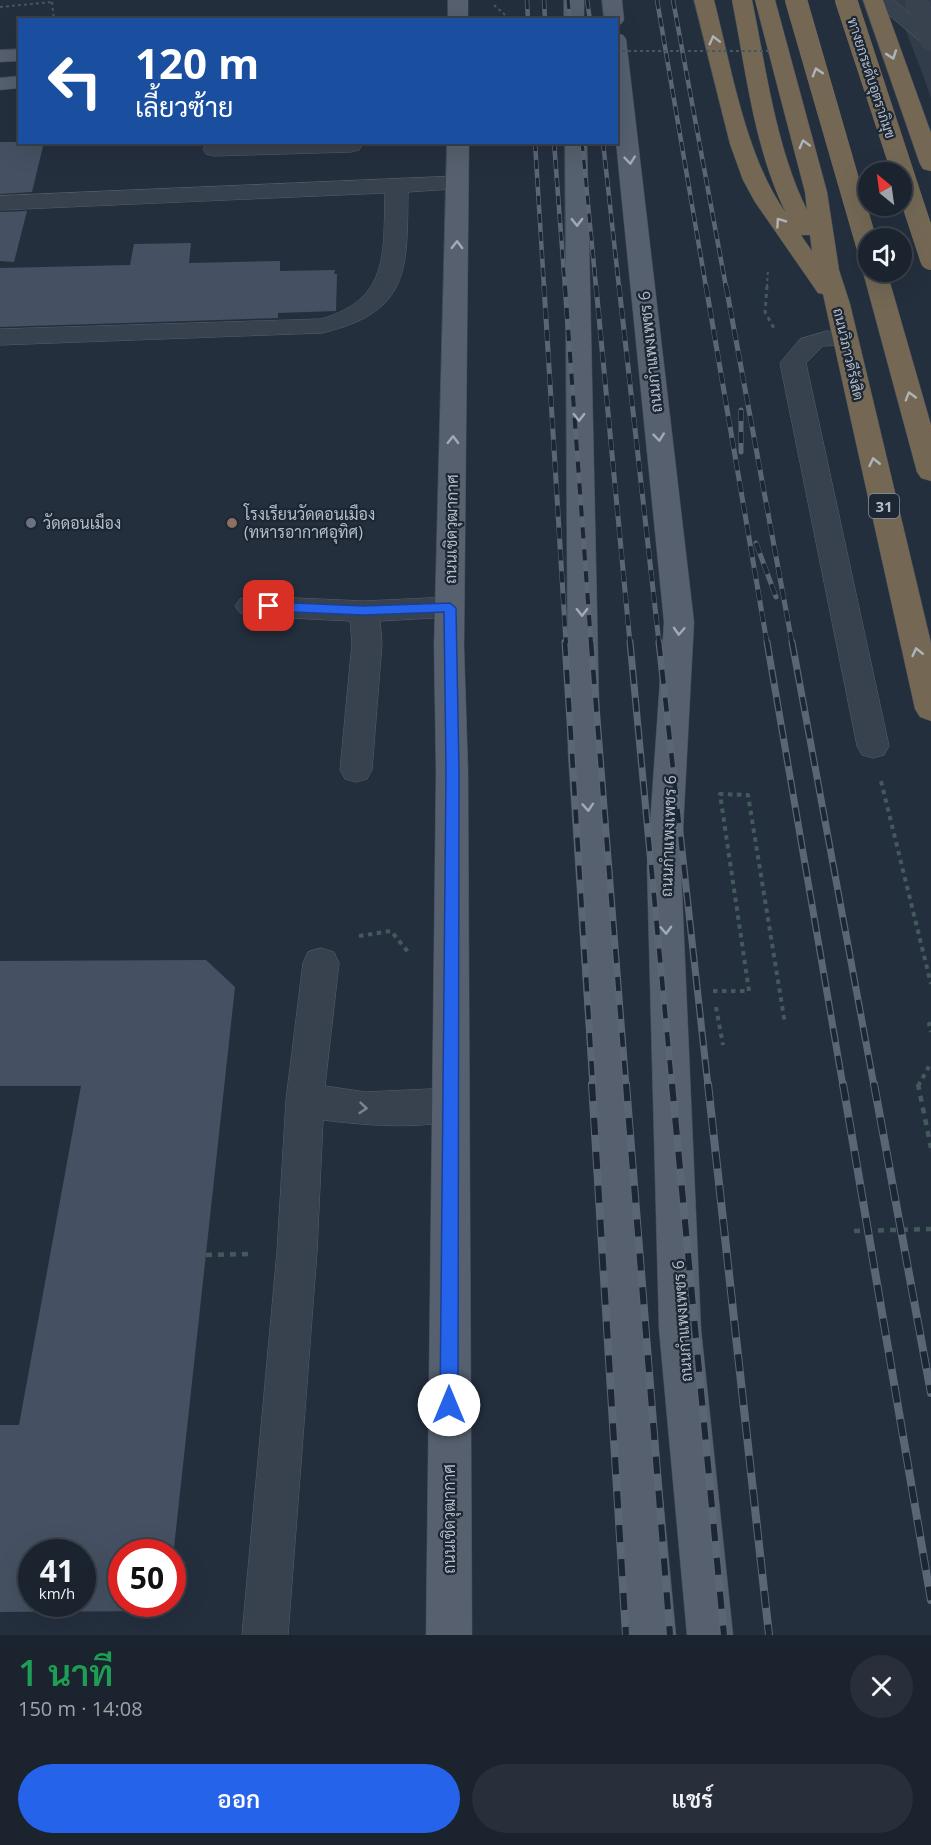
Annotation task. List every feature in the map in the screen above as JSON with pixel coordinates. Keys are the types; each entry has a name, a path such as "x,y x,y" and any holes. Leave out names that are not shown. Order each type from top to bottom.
{"highway":[{"path":"704,0 741,144 754,180 766,202 838,304"},
{"path":"742,0 766,119 786,191 827,270"},
{"name":"ถนนวิภาวดีรังสิต","path":"765,0 816,192 827,270 838,304 931,709"},
{"path":"796,0 862,228"},
{"name":"ทางยกระดับอุตราภิมุข","path":"846,0 931,258"},
{"path":"873,0 931,164"},
{"path":"878,282 931,472"}],"main road":[{"path":"458,0 458,18"},
{"path":"574,0 574,18"},
{"path":"612,0 614,18"},
{"path":"0,56 18,55"},
{"name":"ถนนกำแพงเพชร 6","path":"618,58 679,622 664,868 680,1329 710,1635"},
{"path":"0,84 18,82"},
{"name":"ถนนเชิดวุฒากาศ","path":"449,1635 453,771 450,608 458,144"},
{"path":"576,144 584,751 630,1375 653,1635"}],"lane":[{"path":"881,0 931,40"},
{"path":"916,0 931,40"},
{"path":"210,193 214,146 351,144 353,186"},
{"path":"0,203 458,183"},
{"path":"0,337 322,326 344,320 366,309 381,293 394,258 397,186"},
{"path":"846,339 819,338 805,346 793,363 873,746"},
{"path":"250,606 364,611 450,608"},
{"path":"356,770 367,643 364,611"},
{"path":"265,1635 297,1252 305,1100 321,963"},
{"path":"305,1100 366,1109 450,1106"}],"path":[{"path":"489,0 509,18"},
{"path":"0,7 52,1 54,18"},
{"path":"765,260 769,271 765,312 793,363"},
{"path":"873,746 931,984"},
{"path":"723,1045 713,991 749,991 720,794 748,795 785,1024"},
{"path":"359,936 391,931"},
{"path":"931,1023 929,1024 931,1032"},
{"path":"931,1063 918,1085 931,1148"},
{"path":"854,1231 931,1229"}],"shaded area":[{"path":"894,0 931,0 931,98 923,75"}],"building":[{"path":"0,142 44,144 32,192 0,194"},
{"path":"27,211 14,262 0,261 0,212"},
{"path":"191,243 189,263 280,261 280,271 335,270 334,274 337,274 336,311 278,313 278,318 0,327 0,268 130,265 134,244"},
{"path":"206,960 235,987 175,1539 108,1539 108,1611 96,1611 96,1539 18,1539 18,1612 0,1612 0,1425 19,1425 81,1086 0,1086 0,961"}],"railway":[{"path":"527,0 528,18"},
{"path":"544,0 545,18"},
{"path":"568,0 570,18"},
{"path":"587,0 590,18"},
{"path":"657,0 706,287"},
{"path":"673,0 726,287"},
{"path":"535,144 544,287"},
{"path":"554,144 565,287"},
{"path":"582,144 596,287"},
{"path":"603,144 619,287"},
{"path":"544,286 566,643"},
{"path":"565,286 591,643"},
{"path":"596,286 630,643"},
{"path":"619,286 659,643"},
{"path":"706,286 767,643"},
{"path":"726,286 792,643"},
{"path":"741,410 741,452"},
{"path":"756,543 776,597"},
{"path":"565,642 593,1086"},
{"path":"591,642 626,1086"},
{"path":"630,642 672,1086"},
{"path":"659,642 708,1086"},
{"path":"767,642 843,1086"},
{"path":"792,642 874,1086"},
{"path":"592,1084 626,1635"},
{"path":"626,1084 670,1635"},
{"path":"672,1084 724,1635"},
{"path":"708,1084 769,1635"},
{"path":"843,1084 931,1600"},
{"path":"874,1084 931,1393"}],"place":[{"name":"วัดดอนเมือง","path":"31,523"},
{"name":"โรงเรียนวัดดอนเมือง (ทหารอากาศอุทิศ)","path":"232,523"}],"route":[{"path":"269,606 364,611 450,608 453,771 449,1405"}]}
